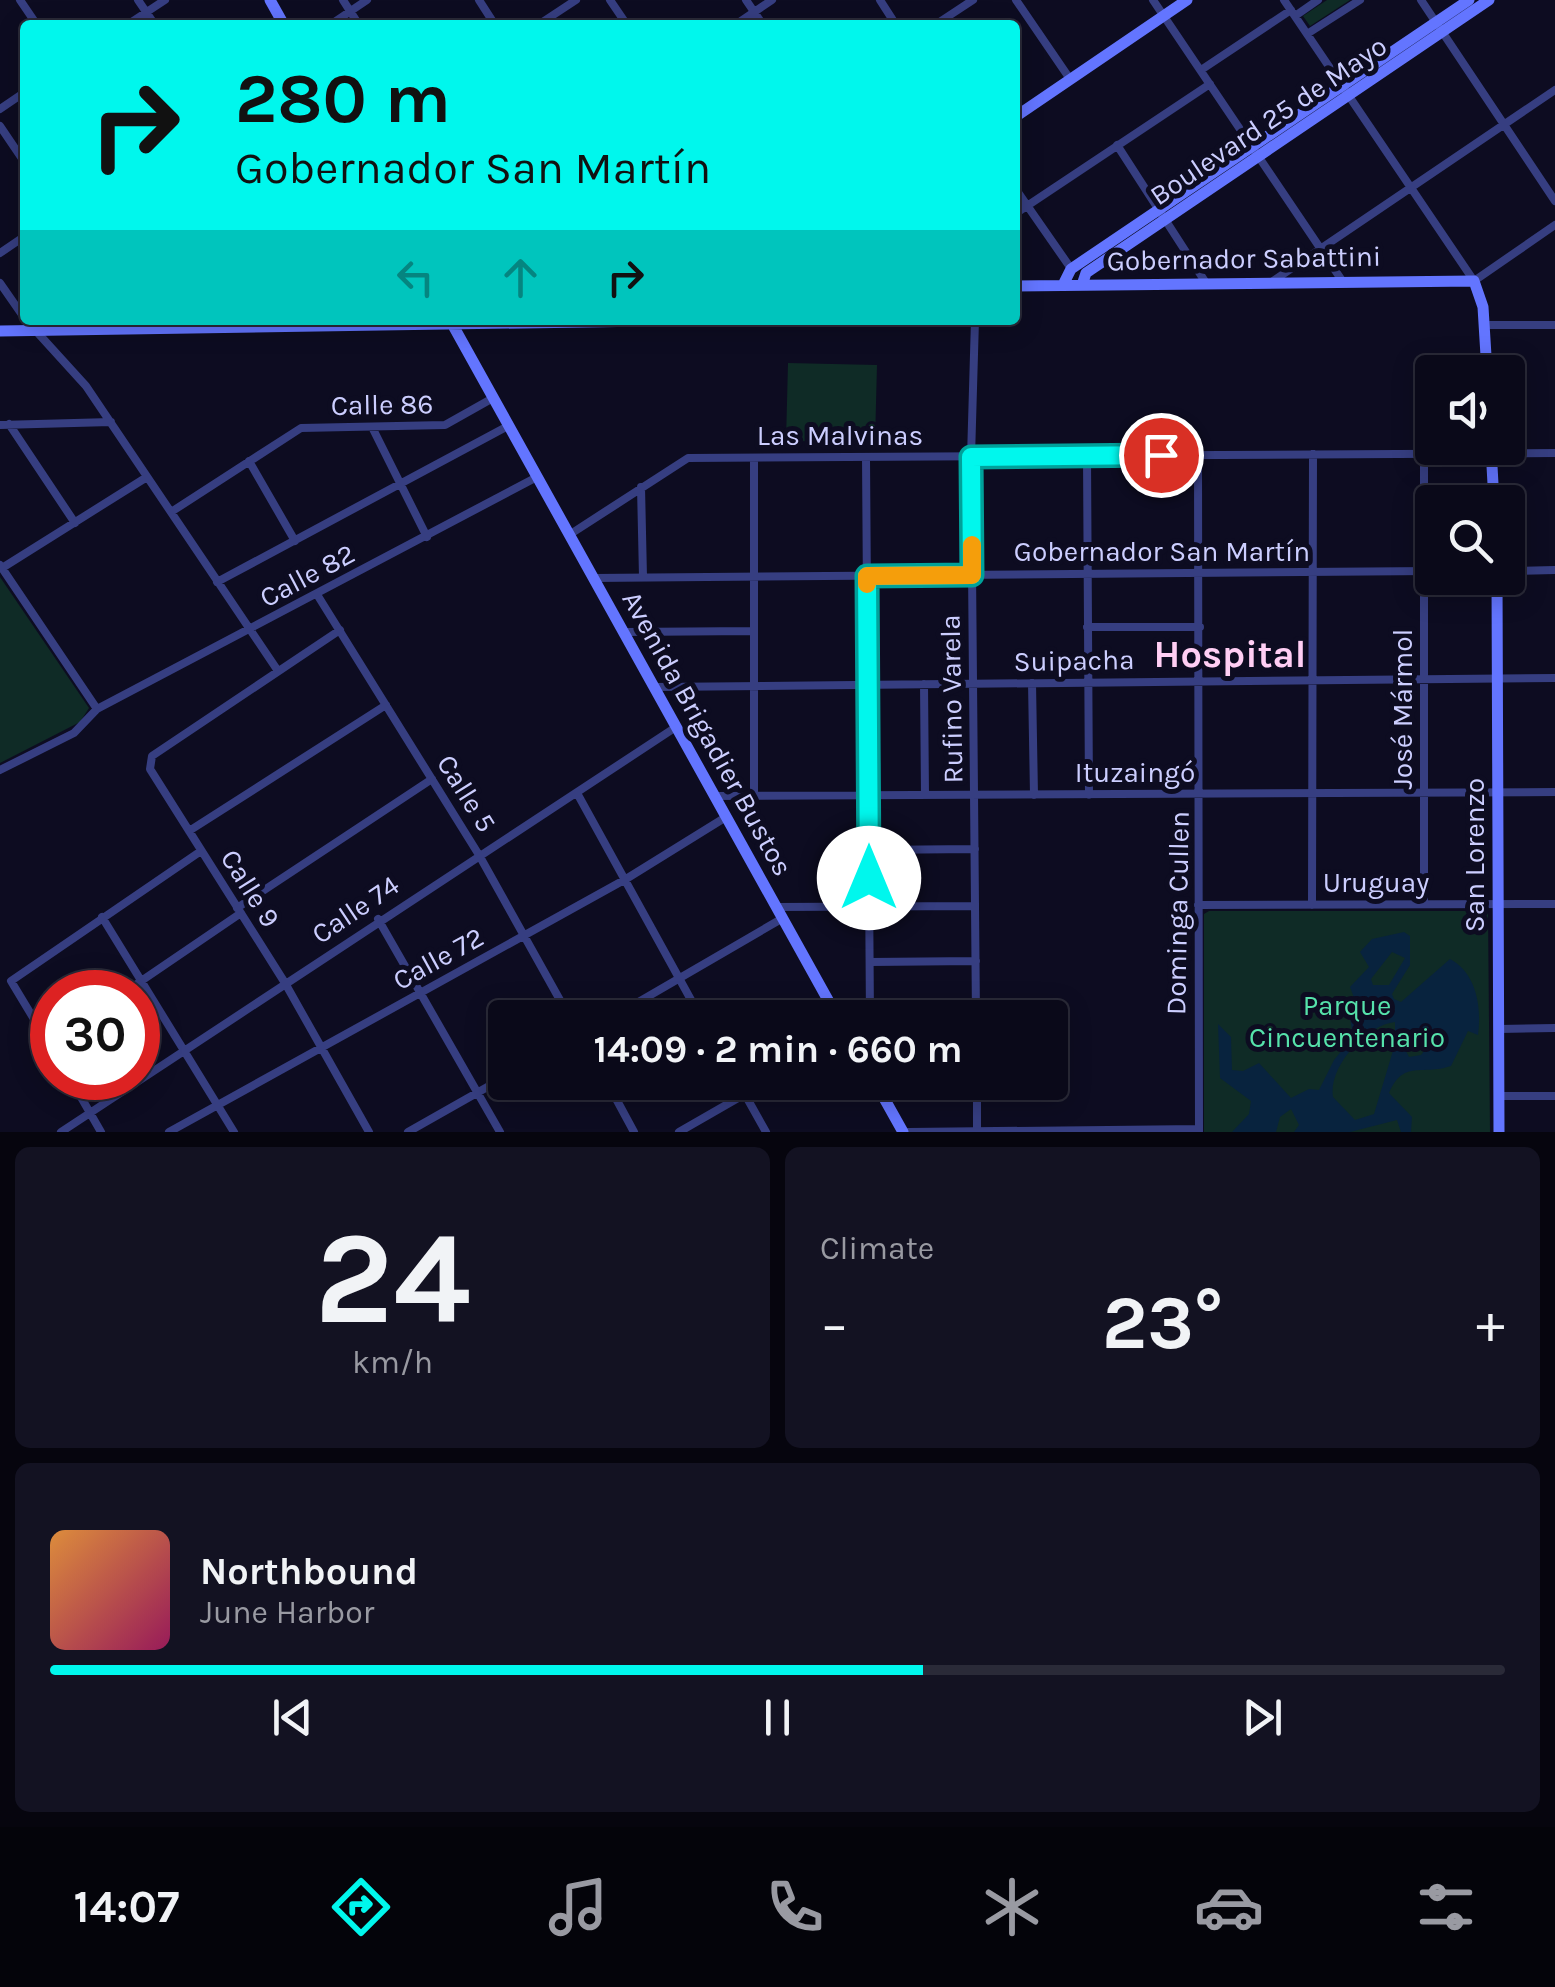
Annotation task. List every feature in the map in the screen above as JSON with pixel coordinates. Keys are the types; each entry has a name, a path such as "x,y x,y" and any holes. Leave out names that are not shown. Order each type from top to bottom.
{"main road":[{"path":"1020,114 1187,0"},
{"name":"Boulevard 25 de Mayo","path":"1439,27 1469,0"},
{"name":"Boulevard 25 de Mayo","path":"1070,269 1163,215 1439,27 1489,0"},
{"name":"Boulevard 25 de Mayo","path":"1083,280 1163,215"},
{"path":"1064,284 1070,269"},
{"name":"Gobernador Sabattini","path":"1020,286 1083,280 1474,281"},
{"path":"1474,281 1485,324 1487,355"},
{"path":"98,325 244,325"},
{"name":"Avenida Brigadier Bustos","path":"453,325 828,1000"},
{"name":"San Lorenzo","path":"1497,595 1499,1132"},
{"path":"886,1100 906,1132"}],"street":[{"path":"138,0 152,20"},
{"path":"134,20 165,0"},
{"path":"342,0 356,20"},
{"path":"337,20 367,0"},
{"path":"546,20 576,0"},
{"path":"746,0 759,20"},
{"path":"743,20 772,0"},
{"path":"943,20 973,0"},
{"path":"1016,0 1070,79"},
{"path":"1153,0 1343,282"},
{"path":"1284,0 1474,281 1555,225"},
{"path":"1201,70 1318,0"},
{"path":"1307,34 1360,0"},
{"path":"1421,0 1555,201"},
{"path":"1020,211 1210,84"},
{"path":"1273,282 1555,90"},
{"path":"0,126 20,156"},
{"path":"1117,146 1206,282"},
{"path":"1020,196 1070,269 1083,280"},
{"path":"0,283 20,312"},
{"path":"1485,324 1555,325"},
{"path":"30,325 86,386 112,422 278,670 340,630"},
{"name":"Rufino Varela","path":"976,325 971,457 976,1000"},
{"name":"Calle 86","path":"171,512 302,428 445,426 493,398"},
{"path":"5,424 112,422"},
{"path":"5,424 75,523"},
{"path":"217,582 508,426"},
{"path":"372,427 427,537"},
{"name":"Las Malvinas","path":"1525,452 1555,453"},
{"path":"1312,454 1312,904"},
{"name":"Las Malvinas","path":"569,535 680,460 1415,454"},
{"name":"Dominga Cullen","path":"1198,455 1202,794 1198,1130"},
{"path":"1087,456 1088,795"},
{"path":"866,457 870,1000"},
{"path":"754,458 754,796"},
{"path":"250,461 295,540"},
{"path":"97,709 1,567 148,476"},
{"name":"Calle 82","path":"0,770 74,733 97,709 318,596 537,477"},
{"path":"641,486 642,577"},
{"path":"1525,570 1555,570"},
{"name":"Gobernador San Martín","path":"592,578 1415,571"},
{"name":"José Mármol","path":"1424,904 1427,595"},
{"name":"Calle 5","path":"318,596 479,855 560,1000"},
{"path":"1087,627 1200,627"},
{"path":"623,632 754,631"},
{"name":"Calle 9","path":"278,670 152,756 152,774 285,983 369,1132"},
{"name":"Suipacha","path":"654,687 1555,678"},
{"path":"1032,683 1034,795"},
{"path":"924,684 925,796"},
{"path":"189,831 386,705"},
{"name":"Calle 74","path":"61,1132 378,919 676,727"},
{"path":"158,970 432,779"},
{"name":"Ituzaingó","path":"715,796 1555,792"},
{"path":"577,793 691,1000"},
{"name":"Calle 72","path":"169,1132 626,879 726,817"},
{"path":"869,850 974,849"},
{"path":"30,1011 11,981 201,851"},
{"name":"Uruguay","path":"1198,905 1555,904"},
{"path":"642,1000 780,912 869,906 975,906"},
{"path":"102,917 137,970"},
{"path":"378,919 500,1132"},
{"path":"870,962 976,960"},
{"path":"160,1006 234,1132"},
{"path":"1499,1029 1555,1028"},
{"path":"408,1132 488,1087"},
{"path":"1499,1096 1555,1096"},
{"path":"83,1100 101,1132"},
{"path":"616,1100 634,1132"},
{"path":"679,1132 735,1100"},
{"path":"748,1100 766,1132"},
{"path":"977,1100 977,1130"},
{"path":"906,1132 1198,1130"}],"green space":[{"path":"1327,0 1350,0 1310,26 1303,16"},
{"path":"788,363 877,365 875,442 786,441"},
{"path":"0,577 89,708 80,722 0,763"},
{"name":"Parque Cincuentenario","path":"1488,911 1490,1132 1204,1132 1204,914"}],"water":[{"path":"1404,932 1410,936 1410,965 1392,994 1394,999 1401,1002 1450,959 1466,973 1478,1002 1478,1035 1468,1031 1451,1066 1407,1072 1389,1093 1412,1117 1411,1132 1401,1132 1397,1120 1350,1132 1294,1132 1299,1125 1291,1109 1280,1117 1276,1132 1232,1132 1249,1114 1251,1101 1220,1078 1218,1024 1231,1037 1232,1070 1243,1071 1259,1063 1291,1098 1309,1089 1319,1090 1334,1060 1353,1037 1350,1018 1356,1003 1350,987 1369,967 1360,952 1372,939","holes":["1392,952 1405,958 1389,985 1373,985 1371,979","1395,1022 1395,1044 1374,1114 1355,1120 1333,1097 1336,1073 1351,1049 1384,1025","1427,1026 1428,1046 1421,1055 1409,1057 1403,1045"]}],"slow traffic":[{"path":"867,584 867,576 972,575 972,545"}],"district":[{"name":"Hospital","path":"1230,654"}],"route":[{"path":"869,878 867,576 972,575 971,457 1161,455"}]}
